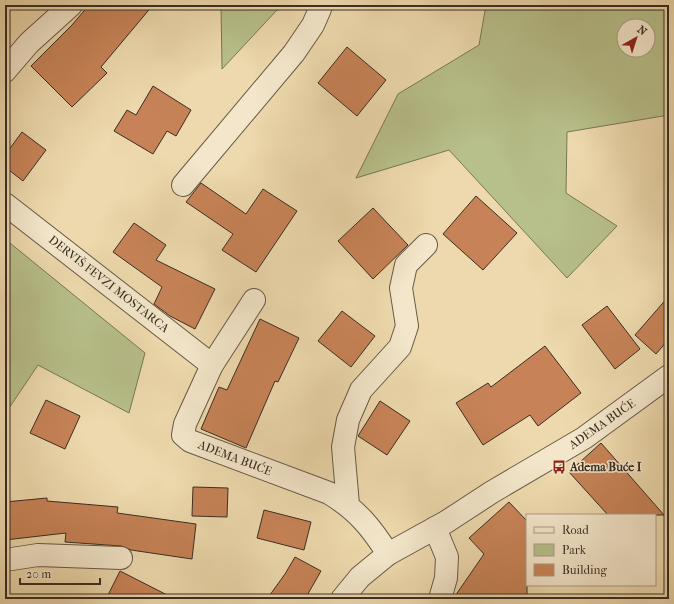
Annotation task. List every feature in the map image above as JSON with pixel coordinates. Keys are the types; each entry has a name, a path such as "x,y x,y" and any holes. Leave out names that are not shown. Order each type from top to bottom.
{"street":[{"path":"5,71 30,43 71,5"},
{"path":"183,185 294,53 313,25 320,9 318,5"},
{"name":"DERVIŠ FEVZI MOSTARCA","path":"5,204 212,365"},
{"path":"348,505 343,447 348,420 362,390 400,347 407,326 401,288 406,265 426,245"},
{"name":"ADEMA BUĆE","path":"254,300 212,365 185,424 183,435 190,441 329,493 348,505 376,534 388,554"},
{"name":"ADEMA BUĆE","path":"342,599 360,577 388,554 435,528 492,492 584,438 669,376"},
{"path":"435,528 447,557 446,578 440,599"},
{"path":"5,560 38,555 121,558"}],"green space":[{"path":"221,5 308,5 277,10 222,69"},
{"path":"486,5 669,5 669,115 567,132 566,193 617,226 567,278 449,150 356,178 398,94 479,45"},
{"path":"5,239 145,353 129,413 38,365 5,414"}],"building":[{"path":"89,5 153,5 101,67 107,73 72,107 31,66 72,25"},
{"path":"347,47 386,80 357,116 318,83"},
{"path":"153,86 191,110 176,136 167,131 153,154 114,131 127,110 136,115"},
{"path":"22,132 46,150 23,181 5,167 5,155"},
{"path":"201,183 246,214 263,189 297,211 256,272 222,250 233,234 186,202"},
{"path":"476,196 517,233 483,270 443,234"},
{"path":"373,208 408,245 373,279 338,241"},
{"path":"134,223 166,245 156,260 215,289 195,329 170,316 154,304 162,287 113,252"},
{"path":"669,296 669,339 656,354 635,335"},
{"path":"607,306 640,349 615,369 582,325"},
{"path":"342,311 375,336 351,367 318,341"},
{"path":"260,319 299,338 278,382 275,381 246,448 201,429 219,387 227,390"},
{"path":"545,346 581,393 538,426 530,415 483,445 456,403 488,383 491,387"},
{"path":"46,400 80,416 65,449 30,433"},
{"path":"380,401 410,421 387,455 358,436"},
{"path":"601,443 664,515 607,514 569,472"},
{"path":"193,487 228,488 227,517 192,516"},
{"path":"47,498 47,501 118,507 117,513 196,524 192,559 131,550 121,546 65,542 66,533 5,540 5,502"},
{"path":"509,502 526,520 527,599 453,599 484,554 469,538"},
{"path":"264,510 311,522 304,550 257,538"},
{"path":"295,557 321,571 305,599 267,599 285,574"},
{"path":"120,571 175,599 106,599"}],"place":[{"name":"Adema Buće I","path":"559,467"}]}
